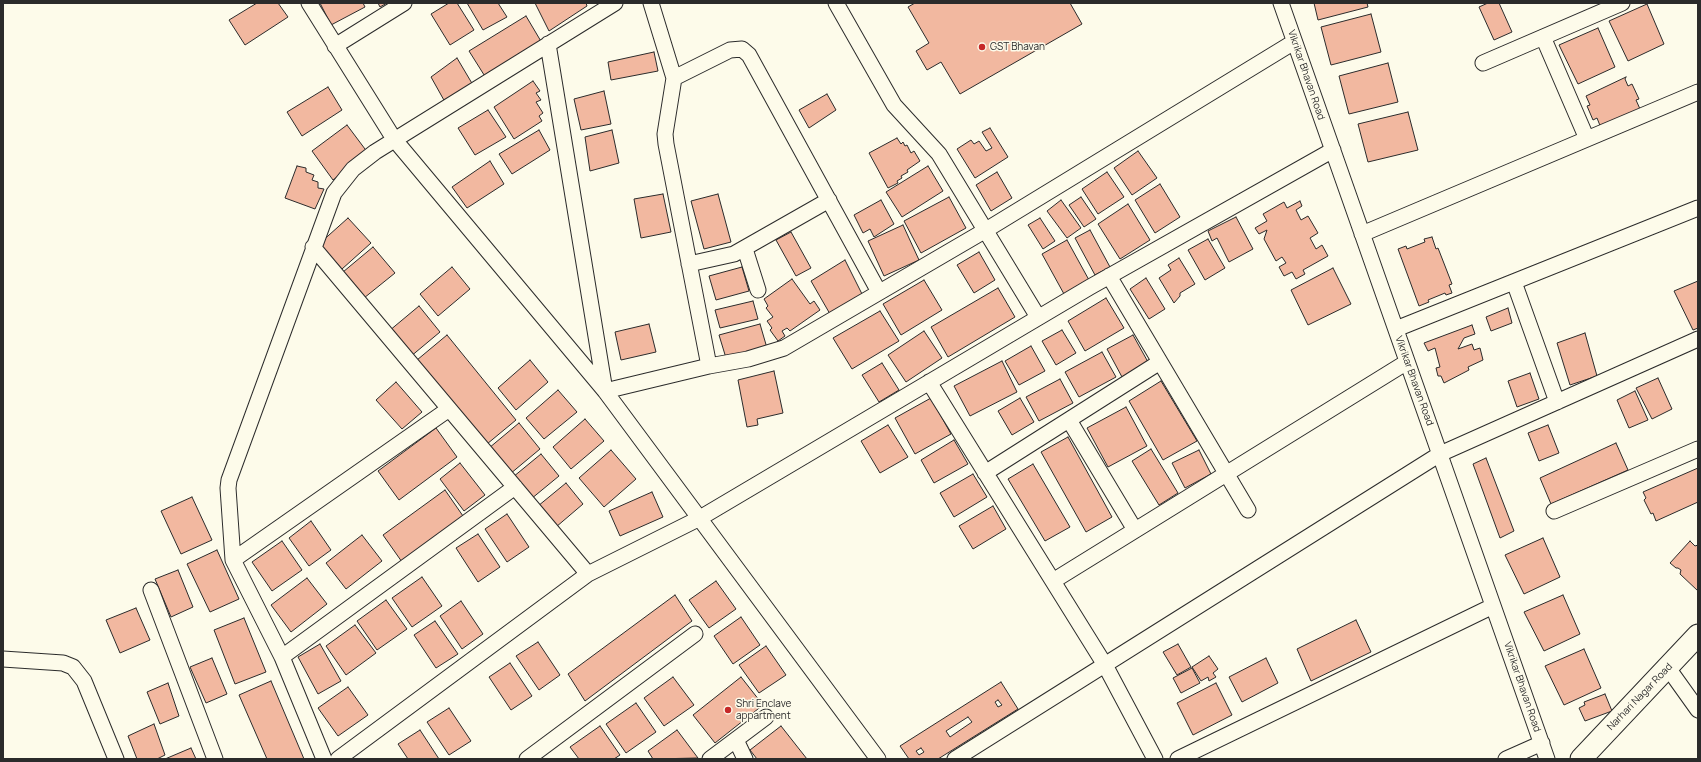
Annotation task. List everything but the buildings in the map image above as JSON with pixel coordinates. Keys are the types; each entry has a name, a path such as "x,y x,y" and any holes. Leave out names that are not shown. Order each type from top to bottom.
{"street":[{"path":"309,3 394,139 605,391 878,759"},
{"path":"335,46 404,3"},
{"path":"324,759 282,657 233,560 228,498 229,480 334,192 353,169 394,139 615,3"},
{"path":"650,3 674,78 665,134 666,144 709,366"},
{"path":"836,3 894,105 939,154 1038,317"},
{"name":"Vikrikar Bhavan Road","path":"1281,3 1547,759"},
{"path":"1483,63 1622,3"},
{"path":"1543,37 1587,139"},
{"path":"605,391 709,366 748,359 784,348 986,230 1294,42"},
{"path":"548,44 605,391"},
{"path":"674,78 730,50 742,49 749,55 879,292"},
{"path":"1362,234 1698,92"},
{"path":"338,759 588,574 700,518 1038,317 1333,150"},
{"path":"689,264 723,257 745,249 829,200"},
{"path":"1396,329 1698,208"},
{"path":"313,247 588,574"},
{"path":"745,249 758,290"},
{"path":"1109,276 1248,510"},
{"path":"1514,282 1557,402"},
{"path":"955,759 1440,454 1698,339"},
{"path":"985,473 1160,362"},
{"path":"1053,581 1408,362"},
{"path":"929,382 1105,665 1156,759"},
{"path":"233,560 449,409"},
{"path":"1069,420 1135,530"},
{"path":"1554,511 1698,449"},
{"path":"282,657 515,487"},
{"path":"151,590 216,759"},
{"path":"1178,759 1493,606"},
{"path":"527,759 695,634"},
{"name":"Narhari Nagar Road","path":"1581,759 1698,635"},
{"path":"3,659 64,663 73,667 84,681 116,759"},
{"path":"1668,668 1698,710"},
{"path":"710,759 766,717"},
{"path":"736,740 745,759"},
{"path":"1506,759 1542,743"}],"place":[{"name":"GST Bhavan","path":"982,47"},
{"name":"Shri Enclave appartment","path":"728,710"}]}
